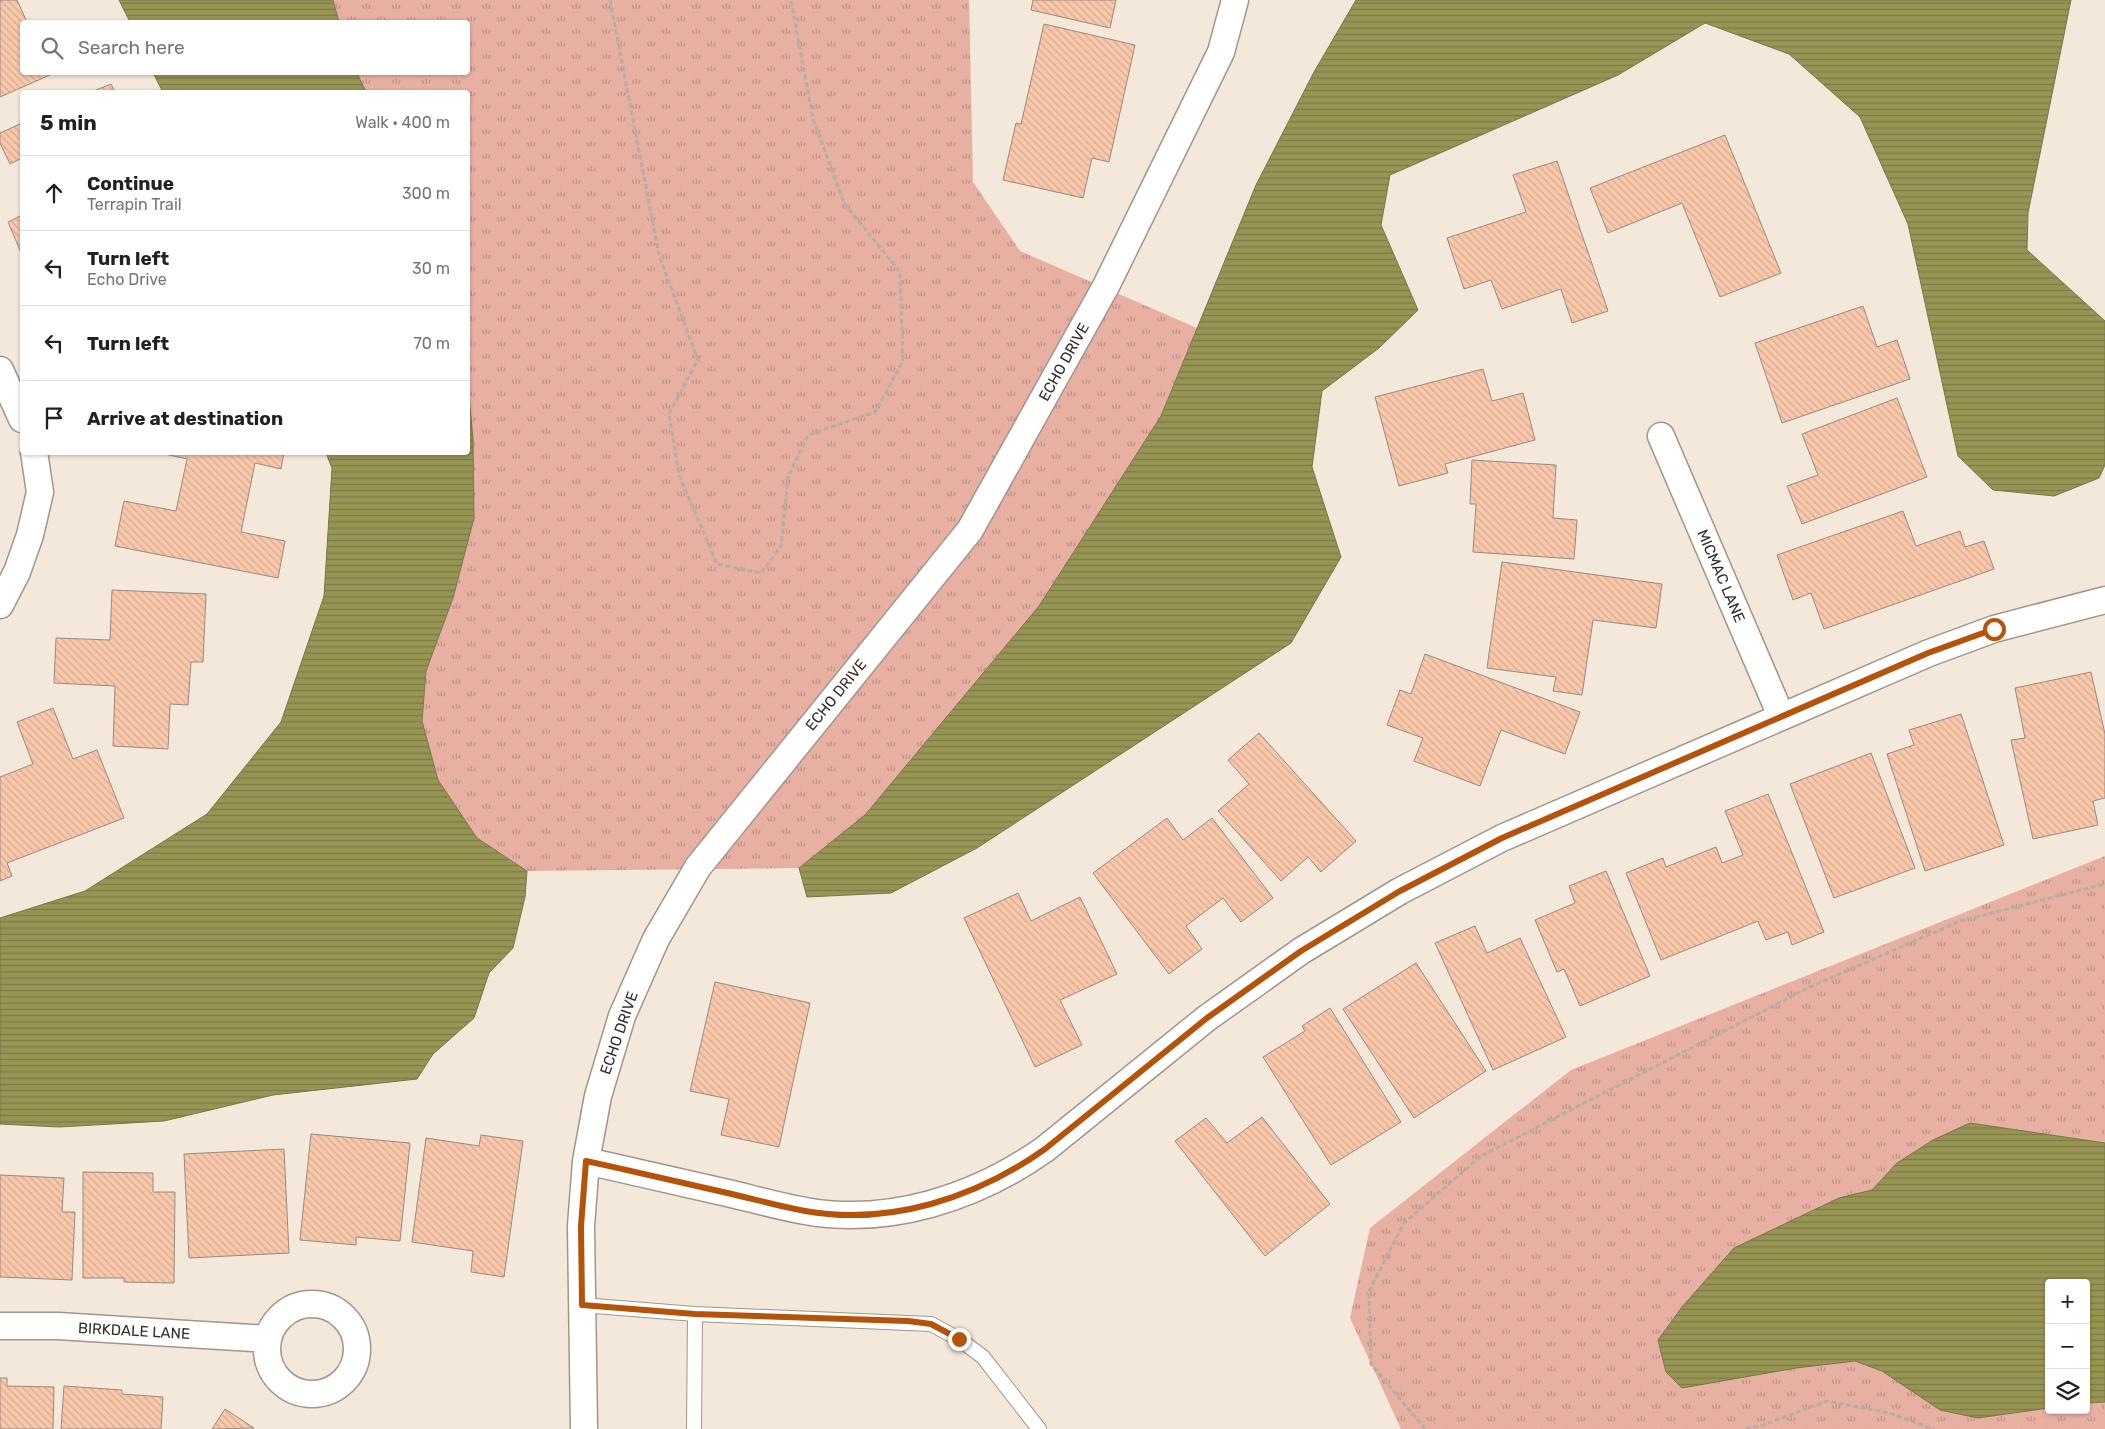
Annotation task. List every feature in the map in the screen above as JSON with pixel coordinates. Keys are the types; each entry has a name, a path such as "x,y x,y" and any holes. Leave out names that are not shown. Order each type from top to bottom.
{"street":[{"name":"ECHO DRIVE","path":"584,1429 581,1226 586,1161 598,1096 622,1016 656,939 698,867 970,530 1106,286 1221,52 1235,0"},
{"path":"0,370 20,415"},
{"name":"MICMAC LANE","path":"1661,436 1781,716"},
{"path":"0,605 23,554 40,492 34,455"},
{"path":"586,1161 806,1211 856,1214 907,1210 932,1204 979,1188 1024,1164 1045,1149 1207,1018 1301,951 1400,891 1502,838 1928,653 1994,629 2105,600"},
{"name":"BIRKDALE LANE","path":"0,1326 58,1326 268,1339"}],"lane":[{"path":"582,1305 695,1314 931,1324 959,1339 983,1357 1039,1429"},
{"path":"694,1429 695,1314"}],"path":[{"path":"610,0 659,255 698,360 669,414 679,475 717,564 761,573 780,546 788,476 808,435 875,412 903,361 900,272 844,203 813,119 791,0"},
{"path":"1425,1429 1371,1364 1369,1290 1404,1223 1481,1156 1808,988 1951,925 2105,884"},
{"path":"1746,1429 1763,1425 1827,1401 1888,1413 1934,1429"}],"green space":[{"path":"333,0 969,0 973,182 1020,251 1197,328 1161,416 1039,606 865,815 799,868 527,871 477,838 438,780 422,721 426,671 453,598 474,518 473,439 470,408 470,90 365,90 358,75 470,75 470,20 338,20"},
{"path":"2105,856 2105,1429 1401,1429 1350,1318 1370,1228 1571,1070"}],"shaded area":[{"path":"119,0 333,0 338,20 129,20"},
{"path":"1356,0 2071,0 2028,213 2027,250 2105,321 2105,465 2099,478 2054,496 1993,490 1958,456 1908,224 1860,117 1789,54 1705,23 1618,75 1390,175 1381,225 1418,310 1379,348 1322,391 1312,467 1341,557 1291,643 977,848 891,893 807,897 799,868 865,815 1039,606 1161,416 1256,185 1314,72"},
{"path":"154,75 358,75 365,90 162,90"},
{"path":"470,408 473,439 474,518 453,598 426,671 422,721 438,780 477,838 527,871 525,897 513,948 489,973 474,1018 433,1054 417,1079 273,1095 164,1121 59,1127 0,1124 0,918 85,891 207,814 281,722 324,596 332,468 327,455 470,455"},
{"path":"1970,1123 2105,1143 2105,1402 2090,1403 2090,1279 2045,1279 2045,1409 1978,1418 1940,1410 1882,1371 1855,1361 1796,1368 1682,1388 1666,1372 1658,1340 1682,1307 1734,1248 1839,1198 1872,1190 1897,1163 1933,1140"}],"building":[{"path":"0,0 17,0 26,20 20,20 20,75 50,75 0,97"},
{"path":"1033,0 1116,0 1110,28 1031,10"},
{"path":"1044,24 1135,45 1109,162 1092,158 1083,198 1003,180 1016,123 1021,124"},
{"path":"111,84 114,90 96,90"},
{"path":"20,124 20,159 10,164 0,143 0,133"},
{"path":"1725,135 1781,273 1720,297 1682,203 1608,233 1590,188"},
{"path":"1557,161 1608,311 1572,323 1561,289 1502,309 1491,280 1464,289 1447,238 1526,212 1513,175"},
{"path":"20,216 20,250 8,222"},
{"path":"1863,306 1877,347 1897,340 1910,379 1782,423 1755,343"},
{"path":"1483,369 1492,401 1523,393 1535,440 1445,464 1448,473 1399,486 1375,397"},
{"path":"1897,398 1927,477 1802,524 1787,486 1818,475 1802,434"},
{"path":"169,455 283,455 281,469 255,463 241,532 285,541 278,578 115,546 124,501 176,511 187,459"},
{"path":"1472,460 1556,465 1553,518 1577,520 1574,559 1473,552 1476,504 1470,504"},
{"path":"1903,511 1916,546 1960,531 1965,547 1984,541 1994,569 1824,629 1811,593 1793,600 1777,555"},
{"path":"1502,562 1662,584 1656,628 1593,620 1582,695 1553,691 1556,677 1487,668"},
{"path":"112,590 206,594 203,662 191,662 188,705 170,704 168,749 113,746 115,686 54,683 56,638 110,640"},
{"path":"1425,654 1580,712 1565,754 1501,730 1480,786 1414,761 1423,738 1387,725 1400,690 1411,694"},
{"path":"2091,672 2105,734 2105,798 2093,801 2098,825 2033,839 2011,740 2025,738 2015,688"},
{"path":"53,708 73,759 97,750 124,818 7,863 12,876 0,881 0,777 33,764 17,722"},
{"path":"1961,714 2004,845 1925,871 1887,754 1914,745 1909,730"},
{"path":"1259,733 1356,841 1321,872 1308,857 1281,881 1218,811 1249,784 1228,760"},
{"path":"1871,753 1915,868 1834,898 1790,784"},
{"path":"1768,794 1824,932 1792,945 1788,932 1766,940 1758,921 1661,960 1626,873 1663,858 1666,867 1716,847 1722,863 1743,855 1725,811"},
{"path":"1167,818 1183,840 1212,818 1273,898 1241,922 1223,898 1186,926 1202,949 1169,974 1093,873"},
{"path":"1606,871 1650,976 1580,1006 1564,969 1557,972 1535,920 1575,903 1569,886"},
{"path":"1018,893 1031,921 1080,897 1117,974 1060,1000 1082,1045 1035,1067 964,918"},
{"path":"1475,926 1487,953 1520,938 1566,1037 1493,1070 1435,943"},
{"path":"1416,963 1486,1071 1414,1118 1343,1009"},
{"path":"715,982 810,1003 779,1147 721,1135 729,1099 690,1091"},
{"path":"1330,1008 1401,1122 1331,1165 1263,1057 1305,1031 1302,1026"},
{"path":"1262,1117 1330,1204 1265,1256 1175,1141 1206,1118 1227,1143"},
{"path":"311,1134 410,1143 400,1241 356,1237 356,1245 300,1240"},
{"path":"481,1135 523,1141 504,1277 471,1272 473,1251 412,1242 426,1138 479,1146"},
{"path":"284,1149 289,1253 189,1258 184,1154"},
{"path":"83,1172 153,1173 153,1192 175,1192 174,1283 124,1282 124,1278 83,1278"},
{"path":"0,1175 64,1178 62,1212 75,1212 72,1280 0,1277"},
{"path":"0,1378 7,1378 7,1386 54,1387 53,1429 0,1429"},
{"path":"64,1386 122,1390 122,1394 163,1397 161,1429 61,1429"},
{"path":"225,1409 254,1428 212,1429"}],"route":[{"path":"959,1339 931,1324 908,1321 695,1314 582,1305 581,1226 586,1161 806,1211 856,1214 907,1210 932,1204 979,1188 1024,1164 1045,1149 1207,1018 1301,951 1400,891 1502,838 1928,653 1994,629"}]}
